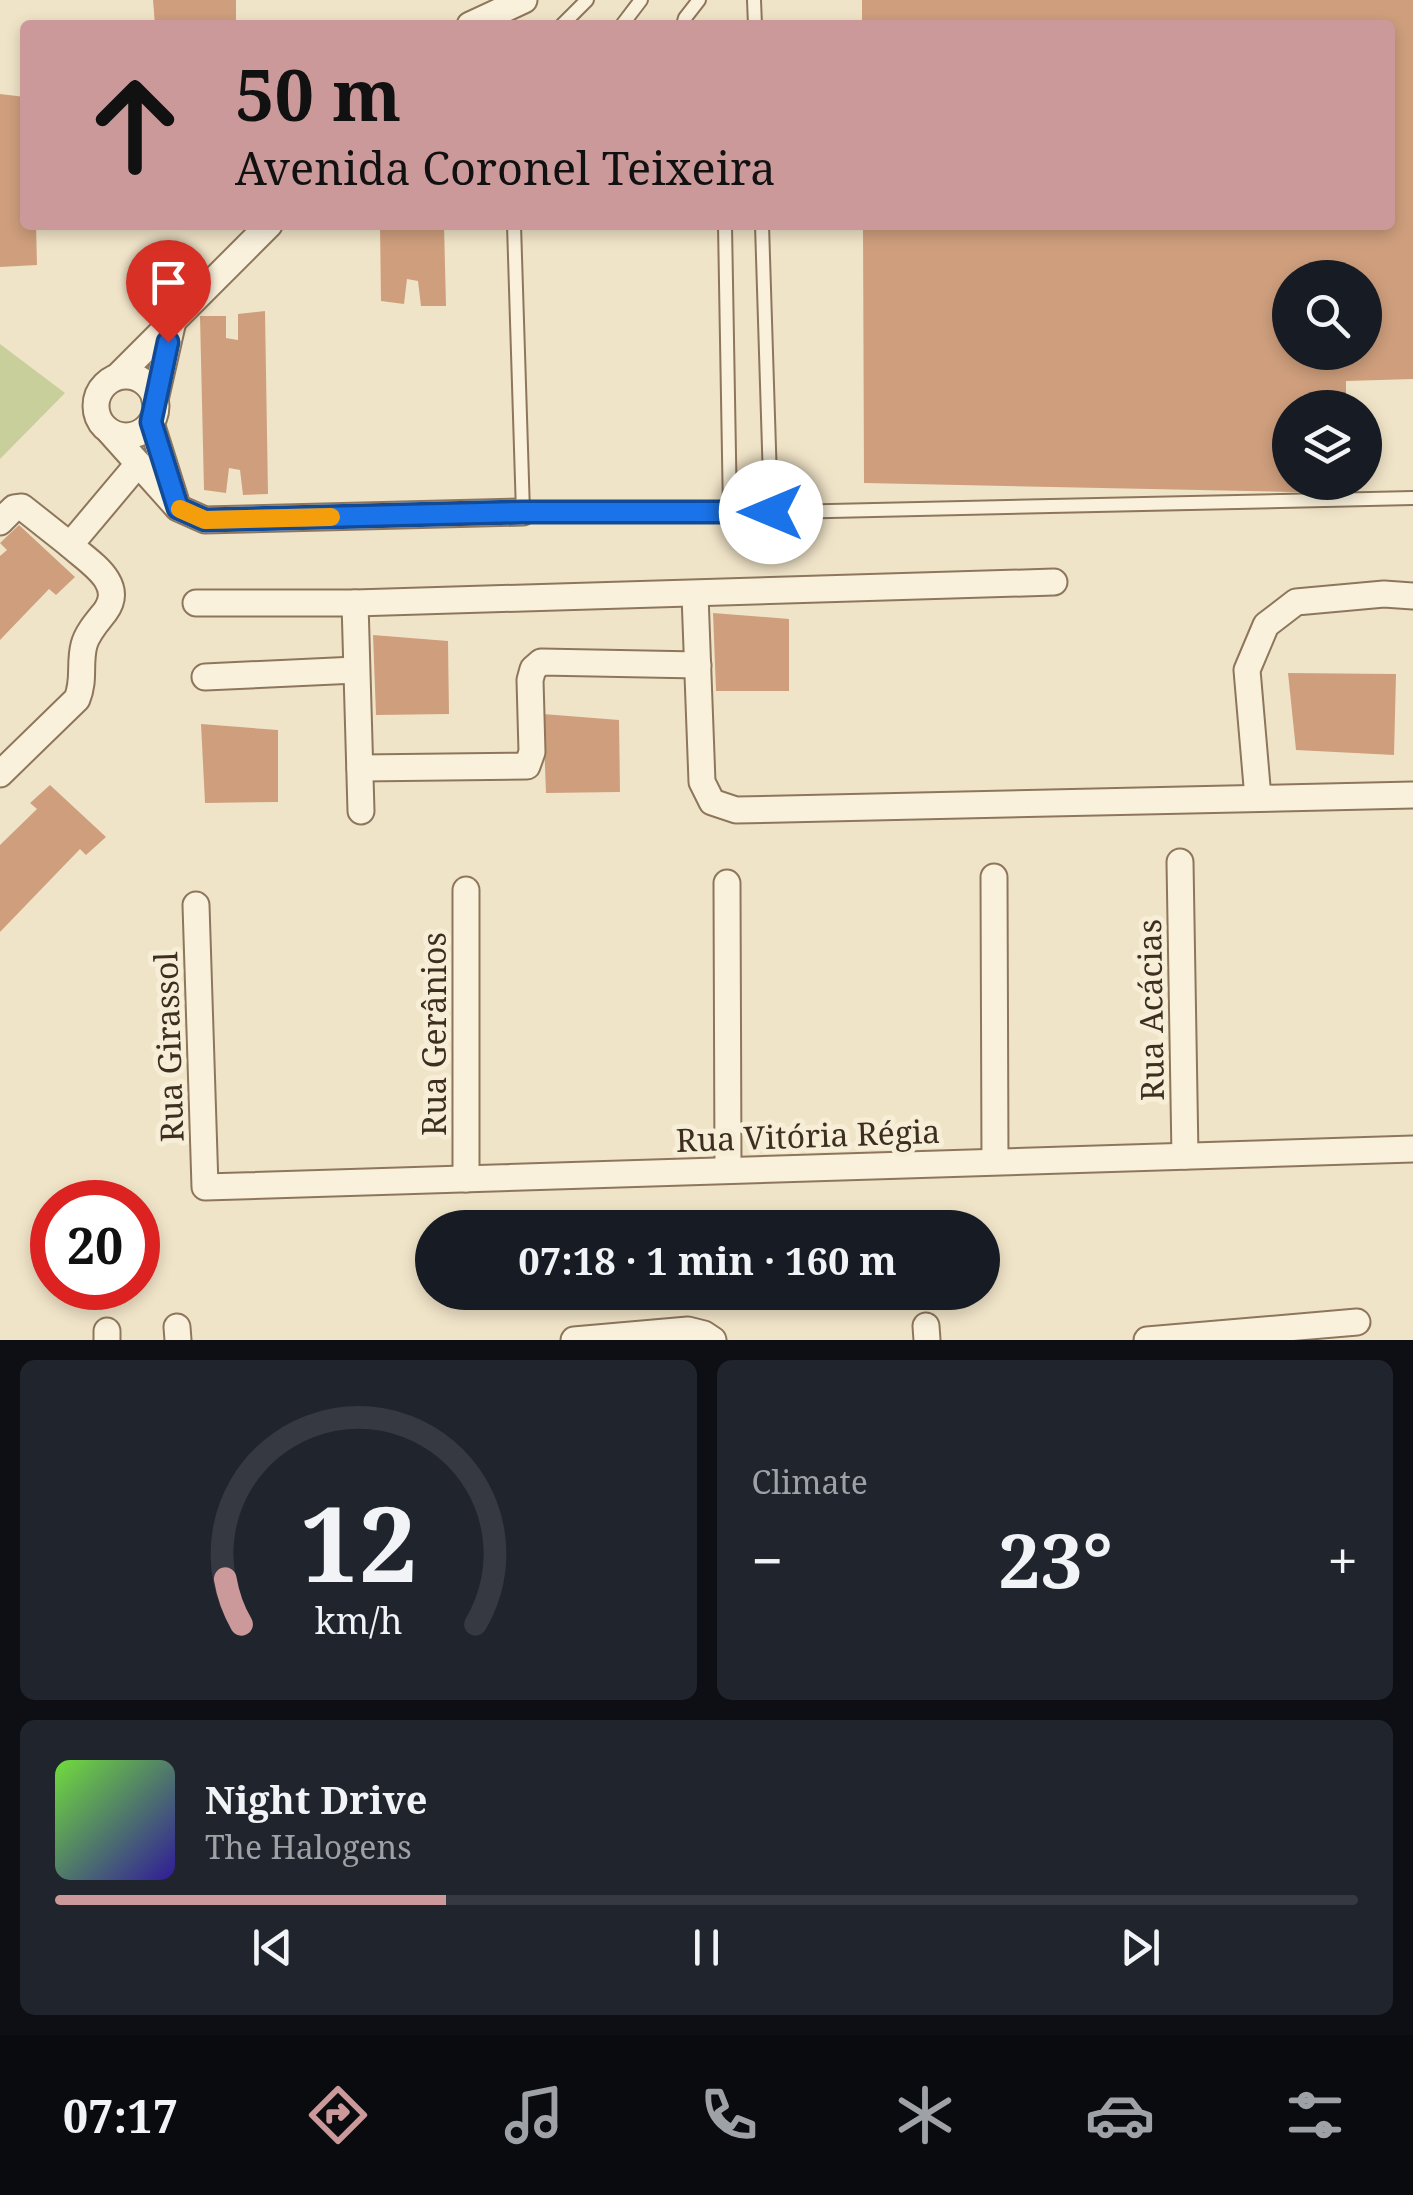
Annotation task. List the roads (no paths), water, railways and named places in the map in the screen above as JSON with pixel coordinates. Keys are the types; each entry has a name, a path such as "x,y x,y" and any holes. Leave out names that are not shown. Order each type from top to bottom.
{"street":[{"path":"473,20 490,0"},
{"path":"480,20 524,0"},
{"path":"263,230 117,377 107,382 95,402 96,414 110,432 178,508 205,520 523,512"},
{"path":"110,432 132,436 153,411 173,321"},
{"path":"117,377 127,376 145,383 178,508"},
{"path":"70,545 138,464"},
{"path":"0,522 14,508 22,506 105,576 112,588 111,603 84,644 84,684 78,699 0,774"},
{"path":"196,603 355,604 1054,582"},
{"path":"1258,798 1247,670 1266,626 1296,602 1384,594 1413,596"},
{"path":"695,595 702,782 712,802 736,810 1413,795"},
{"path":"355,604 362,811"},
{"path":"360,768 527,766 532,752 530,680 533,669 541,662 698,665"},
{"path":"204,677 356,670"},
{"name":"Rua Acácias","path":"1180,862 1185,1156"},
{"path":"994,877 995,1162"},
{"path":"727,883 728,1170"},
{"name":"Rua Gerânios","path":"466,890 466,1178"},
{"name":"Rua Girassol","path":"196,905 205,1187"},
{"name":"Rua Vitória Régia","path":"205,1187 1413,1150"},
{"path":"1147,1340 1357,1322"},
{"path":"574,1340 688,1330 713,1340"}],"lane":[{"path":"567,20 587,0"},
{"path":"626,20 641,0"},
{"path":"514,230 523,512 771,512 1413,498"},
{"path":"725,230 730,512"},
{"path":"762,230 771,512"}]}
